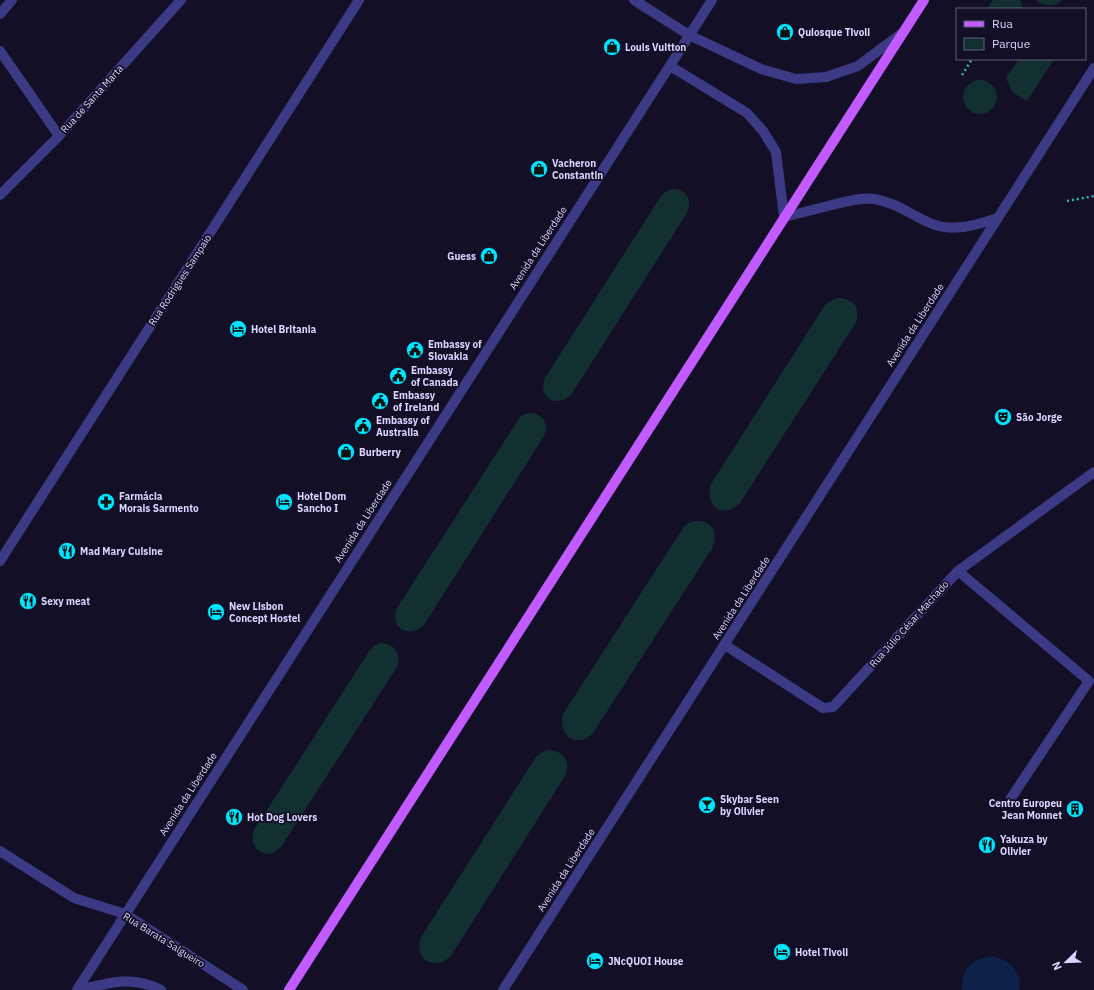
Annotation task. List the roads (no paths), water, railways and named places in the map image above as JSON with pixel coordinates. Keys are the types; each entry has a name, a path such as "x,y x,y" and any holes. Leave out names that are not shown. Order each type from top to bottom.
{"main road":[{"path":"289,990 924,0"}],"street":[{"path":"0,14 12,0"},
{"name":"Rua de Santa Marta","path":"0,195 59,136 181,0"},
{"name":"Rua Rodrigues Sampaio","path":"0,560 359,0"},
{"path":"634,0 689,36 761,69 796,79 826,77 858,66 903,33"},
{"name":"Avenida da Liberdade","path":"78,990 712,0"},
{"path":"0,51 59,136"},
{"path":"670,66 747,113 763,131 776,152 784,217 853,200 872,199 890,202 930,223 946,228 979,224 998,218"},
{"name":"Avenida da Liberdade","path":"503,990 1094,68"},
{"name":"Rua Júlio César Machado","path":"725,645 823,708 833,707 958,570 1094,472"},
{"path":"958,570 1089,682 1011,798"},
{"name":"Rua Barata Salgueiro","path":"0,850 74,898 126,914 243,990"},
{"name":"Avenida da Liberdade","path":"78,990 121,981 138,982 154,986 162,990"}],"water":[{"path":"992,956 1004,960 1013,967 1019,978 1019,990 962,990 963,976 969,966 978,960"}],"place":[{"name":"Quiosque Tivoli","path":"785,32"},
{"name":"Louis Vuitton","path":"612,47"},
{"name":"Vacheron Constantin","path":"539,169"},
{"name":"Guess","path":"489,256"},
{"name":"Hotel Britania","path":"238,329"},
{"name":"Embassy of Slovakia","path":"415,350"},
{"name":"Embassy of Canada","path":"398,376"},
{"name":"Embassy of Ireland","path":"380,401"},
{"name":"São Jorge","path":"1003,417"},
{"name":"Embassy of Australia","path":"363,426"},
{"name":"Burberry","path":"346,452"},
{"name":"Farmácia Morais Sarmento","path":"106,502"},
{"name":"Hotel Dom Sancho I","path":"284,502"},
{"name":"Mad Mary Cuisine","path":"67,551"},
{"name":"Sexy meat","path":"28,601"},
{"name":"New Lisbon Concept Hostel","path":"216,612"},
{"name":"Skybar Seen by Olivier","path":"707,805"},
{"name":"Centro Europeu Jean Monnet","path":"1075,809"},
{"name":"Hot Dog Lovers","path":"234,817"},
{"name":"Yakuza by Olivier","path":"987,845"},
{"name":"Hotel Tivoli","path":"782,952"},
{"name":"JNcQUOI House","path":"595,961"}]}
